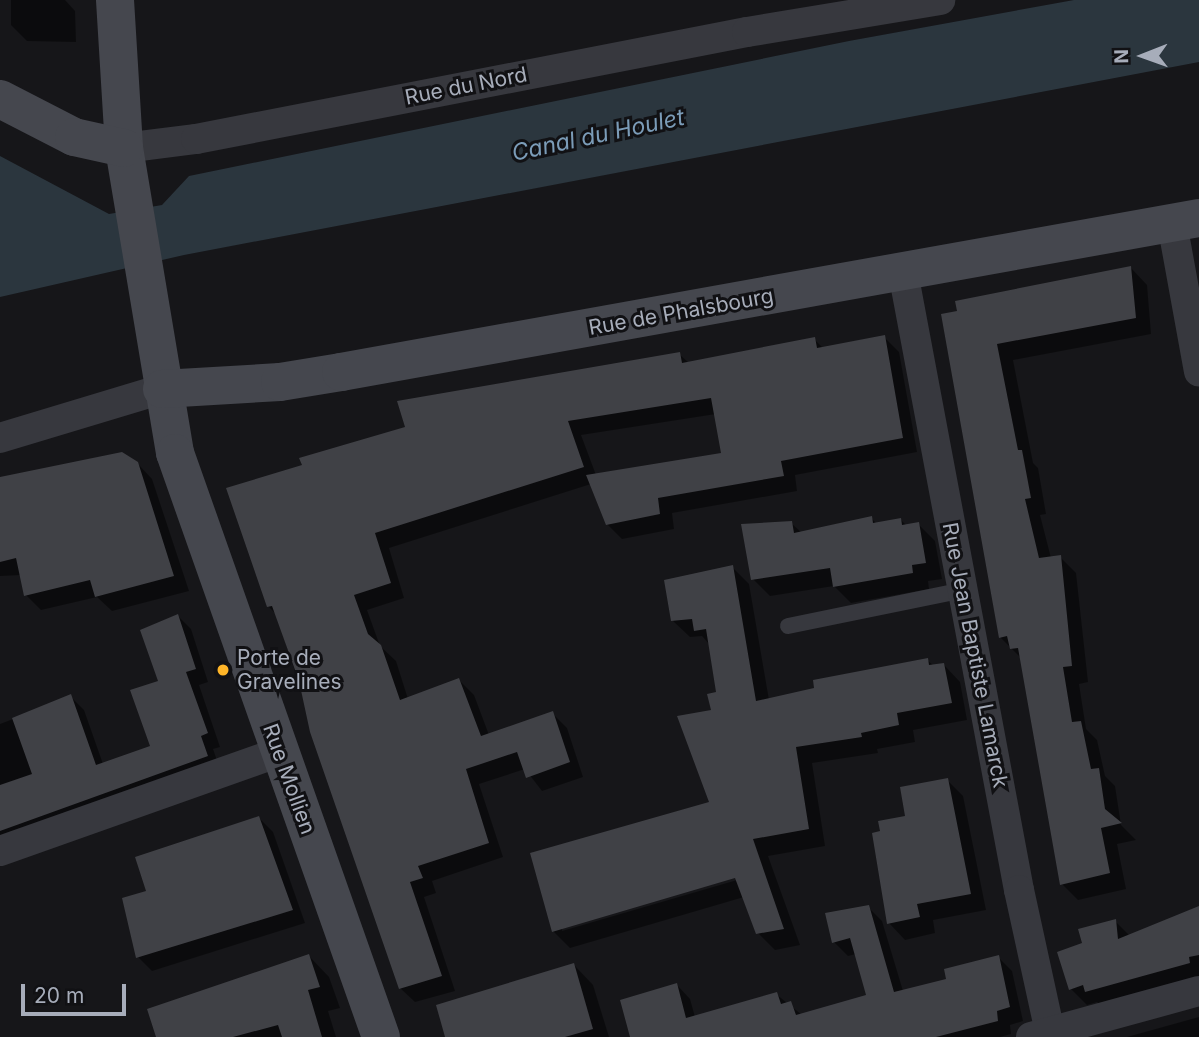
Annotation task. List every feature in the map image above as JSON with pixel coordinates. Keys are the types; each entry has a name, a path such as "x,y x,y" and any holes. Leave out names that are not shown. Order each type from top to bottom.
{"street":[{"name":"Rue Mollien","path":"115,0 116,79 131,202 162,389 190,503 381,1037"},
{"name":"Rue du Nord","path":"0,99 74,137 124,148 196,139 733,34 940,0"},
{"name":"Rue de Phalsbourg","path":"162,389 279,382 341,372 1186,221"},
{"path":"1186,221 1199,372"},
{"name":"Rue Jean Baptiste Lamarck","path":"903,272 964,590 1044,1035"},
{"path":"0,438 162,389"},
{"path":"0,851 279,752"},
{"path":"1044,1035 1199,991"}],"lane":[{"path":"788,626 964,590"}],"water":[{"name":"Canal du Houlet","path":"1074,0 1199,0 1199,62 184,255 0,297 0,156 109,214 162,205 189,176 849,41"}],"building":[{"path":"1131,266 1136,318 997,344 1018,450 1022,450 1031,498 1025,499 1039,558 1061,555 1072,666 1063,667 1072,722 1081,721 1091,769 1099,768 1105,809 1122,823 1101,828 1110,873 1060,885 1018,648 1010,649 1007,636 999,638 941,314 957,311 955,301"},
{"path":"885,335 903,438 781,461 784,476 658,498 660,514 606,525 586,475 721,453 711,398 568,421 584,467 375,533 391,583 354,595 368,634 381,645 400,700 459,678 481,736 553,711 570,762 526,778 517,752 466,769 489,843 418,866 423,878 410,882 442,976 399,989 310,732 299,681 272,606 267,607 226,488 302,465 299,458 405,427 397,401 680,352 682,363 815,337 817,348"},
{"path":"122,452 138,462 174,576 95,597 90,580 24,596 16,558 0,562 0,477"},
{"path":"872,516 873,523 901,518 902,525 919,522 926,563 912,565 913,573 833,587 830,568 751,580 741,524 792,521 794,533"},
{"path":"733,565 756,701 814,688 813,680 928,658 929,665 944,663 952,703 897,713 899,725 861,733 862,737 796,747 809,829 753,839 784,929 756,934 735,878 552,932 530,853 709,802 677,716 711,710 707,694 716,692 706,629 694,631 692,619 671,621 664,580"},
{"path":"178,614 196,669 186,672 208,733 201,736 208,756 0,831 0,785 32,774 12,718 71,694 96,765 150,746 130,690 158,681 140,630"},
{"path":"948,778 971,894 917,904 920,917 887,924 872,833 880,831 878,821 905,816 900,787"},
{"path":"259,816 293,910 136,958 122,898 146,891 135,857"},
{"path":"869,905 894,992 946,979 944,969 999,955 1010,1007 997,1011 998,1021 936,1037 630,1037 620,1000 677,983 686,1018 777,992 781,1004 791,1001 796,1015 866,995 850,938 832,943 825,913"},
{"path":"1199,906 1199,955 1189,957 1190,963 1085,992 1083,985 1069,990 1057,952 1082,943 1078,929 1116,919 1118,939"},
{"path":"309,954 320,987 308,990 322,1037 282,1037 278,1025 233,1037 156,1037 147,1009"},
{"path":"574,963 593,1029 565,1037 445,1037 436,1005"}],"place":[{"name":"Porte de Gravelines","path":"223,670"}]}
